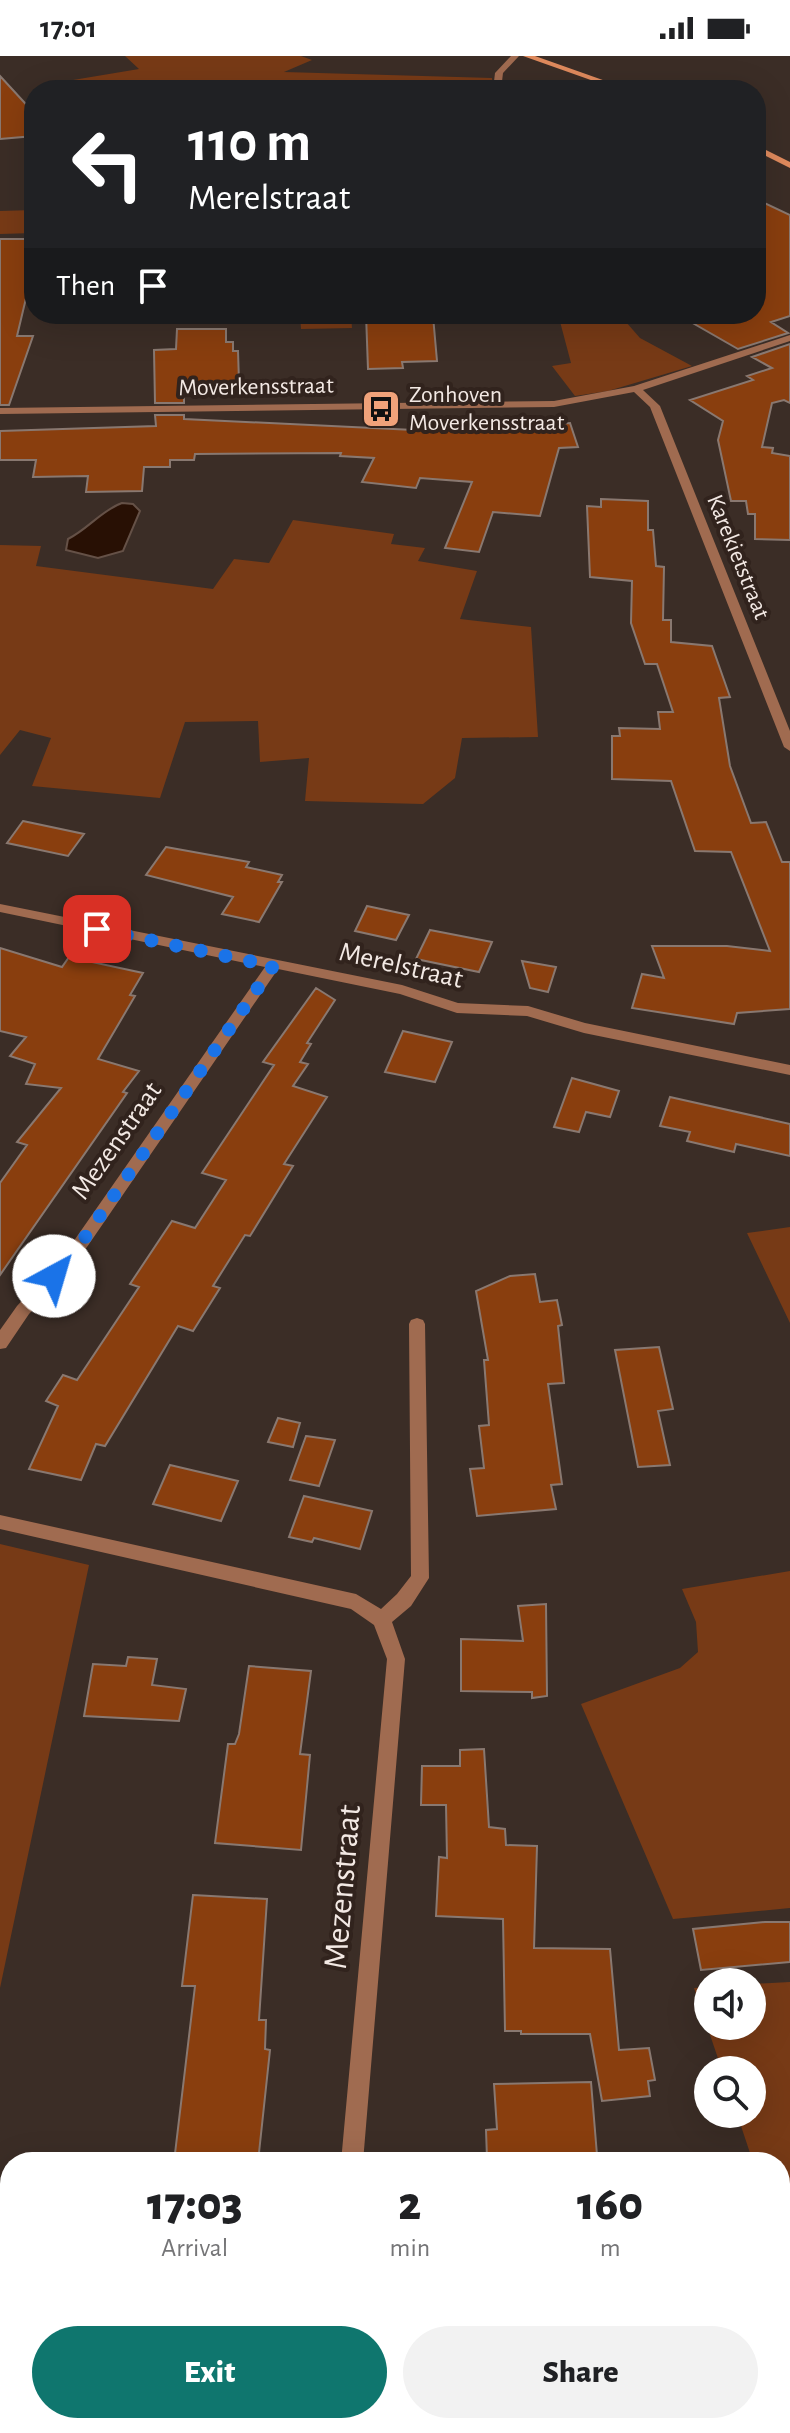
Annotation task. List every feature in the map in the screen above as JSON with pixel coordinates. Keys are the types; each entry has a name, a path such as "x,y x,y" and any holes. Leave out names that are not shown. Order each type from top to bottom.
{"street":[{"path":"498,80 499,73 515,56"},
{"path":"527,56 598,80"},
{"path":"766,153 790,165"},
{"name":"Moverkensstraat","path":"0,411 554,404 636,389 790,338"},
{"name":"Karekietstraat","path":"636,389 655,406 790,747"},
{"name":"Merelstraat","path":"0,908 402,990 457,1008 528,1011 584,1028 790,1070"},
{"name":"Mezenstraat","path":"0,1343 23,1310 70,1259 273,966"},
{"path":"0,1522 356,1602 382,1620 404,1600 420,1578 417,1324"},
{"name":"Mezenstraat","path":"353,2152 396,1659 382,1620"}],"shaded area":[{"path":"125,56 301,56 312,60 284,72 492,80 73,80 139,69"},
{"path":"24,210 24,233 0,234 0,211"},
{"path":"301,324 352,324 352,328 301,329"},
{"path":"561,324 628,324 640,338 692,366 608,391 575,396 552,366 571,363"},
{"path":"122,503 133,504 140,511 123,551 98,558 66,550 68,539"},
{"path":"293,520 394,534 391,544 425,548 418,561 477,571 460,619 531,627 538,737 462,738 455,778 423,804 305,801 309,758 260,762 258,721 185,722 160,798 32,786 51,738 20,730 0,755 0,545 41,546 36,566 213,589 234,559 269,563"},
{"path":"790,1227 790,1323 747,1233"},
{"path":"0,1544 89,1565 0,1988"},
{"path":"790,1571 790,1908 673,1919 581,1704 680,1668 698,1652 696,1622 682,1589"},
{"path":"790,1982 790,2152 750,2152 742,2128 766,2128 766,2056 717,2056 712,2040 766,2040 766,1983"}],"building":[{"path":"0,76 24,102 24,137 0,139"},
{"path":"766,204 790,215 790,316 771,322 788,333 738,349 694,324 766,324"},
{"path":"0,239 24,239 24,307 17,336 33,336 9,405 0,405"},
{"path":"366,324 434,324 437,361 402,362 403,368 368,369"},
{"path":"177,329 226,329 226,342 233,342 233,351 238,351 239,382 184,383 184,403 155,403 154,350 176,349"},
{"path":"790,344 790,403 784,400 772,403 762,447 773,448 772,453 790,456 790,540 755,539 755,514 748,514 746,501 731,501 718,440 723,421 690,400 753,380 747,376 772,368 752,357"},
{"path":"155,415 414,430 530,420 531,426 570,423 578,447 559,448 540,516 493,512 479,552 445,548 472,482 420,478 416,488 362,482 374,458 340,456 341,453 195,454 194,460 170,460 170,467 144,467 142,491 86,492 88,476 33,477 36,460 0,460 0,431 156,426"},
{"path":"601,499 648,501 648,530 653,530 656,566 664,567 663,620 671,620 671,642 712,646 730,697 719,698 730,766 751,823 766,822 782,862 790,862 790,1009 737,1013 734,1024 632,1008 642,974 664,978 652,946 727,946 770,951 731,852 695,851 671,781 612,779 612,736 620,736 619,728 660,729 658,712 673,712 657,664 645,664 631,623 632,581 590,577 587,506 601,507"},
{"path":"23,821 84,834 68,856 7,843"},
{"path":"166,847 249,862 246,867 282,875 278,882 282,882 259,922 222,914 233,897 146,875"},
{"path":"367,906 409,915 396,940 355,931"},
{"path":"430,930 492,942 479,972 416,959"},
{"path":"0,948 62,967 69,957 143,973 130,995 135,996 98,1059 139,1071 123,1092 127,1093 0,1275 0,1183 27,1145 17,1142 61,1088 26,1084 35,1064 10,1056 26,1037 0,1031"},
{"path":"522,961 556,967 548,992 530,988"},
{"path":"316,988 335,1000 307,1043 311,1044 300,1062 308,1064 293,1086 327,1097 284,1164 293,1166 250,1236 245,1235 213,1286 220,1288 193,1331 178,1326 105,1446 96,1444 81,1480 29,1469 58,1406 46,1401 63,1375 77,1380 139,1287 130,1284 172,1221 195,1228 226,1180 202,1173 274,1065 263,1062"},
{"path":"403,1031 452,1042 435,1082 385,1072"},
{"path":"572,1078 619,1091 610,1117 586,1112 579,1132 554,1127"},
{"path":"670,1097 790,1124 790,1156 736,1144 734,1152 687,1141 690,1132 660,1126"},
{"path":"535,1274 540,1302 557,1300 562,1325 558,1326 564,1383 548,1384 562,1484 551,1485 556,1509 477,1516 470,1469 484,1468 479,1426 489,1425 484,1360 488,1360 476,1291 510,1276"},
{"path":"659,1347 673,1409 658,1411 670,1465 638,1467 615,1350"},
{"path":"278,1418 300,1423 293,1447 268,1442"},
{"path":"306,1436 335,1440 319,1486 290,1480"},
{"path":"170,1465 238,1481 221,1521 153,1504"},
{"path":"304,1496 372,1511 360,1549 314,1538 312,1542 289,1537"},
{"path":"546,1604 547,1696 532,1698 532,1692 461,1691 461,1639 523,1641 518,1606"},
{"path":"128,1657 157,1659 152,1685 186,1689 179,1721 84,1716 93,1664 126,1666"},
{"path":"249,1666 311,1671 300,1754 310,1755 301,1850 215,1843 228,1744 235,1744 239,1734"},
{"path":"484,1749 489,1827 505,1829 506,1845 537,1846 534,1948 610,1949 619,2050 649,2048 655,2080 648,2081 650,2096 602,2101 590,2034 521,2034 521,2031 505,2031 503,1919 436,1916 439,1857 447,1858 446,1805 421,1805 422,1766 460,1766 460,1750"},
{"path":"193,1895 267,1899 259,2020 266,2020 265,2049 270,2050 259,2152 175,2152 195,1986 182,1986"},
{"path":"790,1922 790,1962 701,1968 693,1929"},
{"path":"591,2082 597,2152 487,2152 486,2130 497,2129 494,2084"}],"place":[{"name":"Zonhoven Moverkensstraat","path":"381,409"}],"route":[{"path":"54,1276 70,1259 273,966 97,929"}]}
